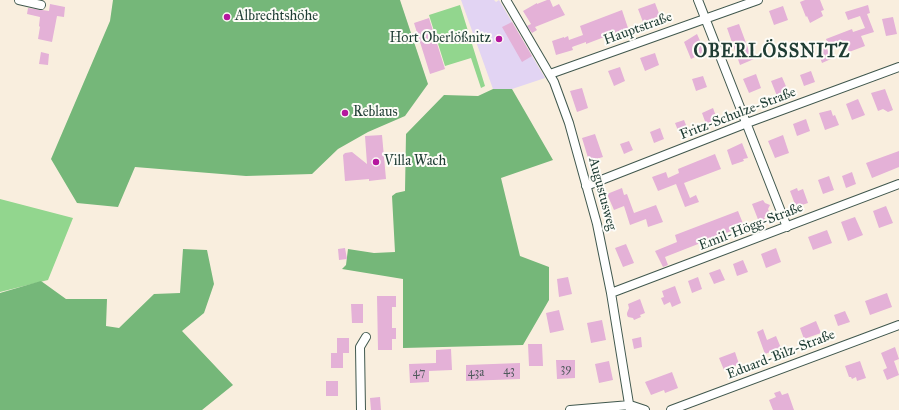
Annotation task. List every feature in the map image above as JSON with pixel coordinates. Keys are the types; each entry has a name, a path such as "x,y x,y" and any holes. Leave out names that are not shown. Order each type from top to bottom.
{"street":[{"path":"19,0 41,5"},
{"name":"Augustusweg","path":"506,0 550,74 569,124 597,224 611,293 630,407"},
{"path":"698,0 787,227"},
{"name":"Hauptstraße","path":"550,74 758,0"},
{"name":"Fritz-Schulze-Straße","path":"586,186 747,123 899,67"},
{"name":"Emil-Högg-Straße","path":"611,293 899,184"},
{"name":"Eduard-Bilz-Straße","path":"671,410 899,325"},
{"path":"361,410 360,347 366,337"},
{"path":"570,410 630,407 645,410"}],"shaded area":[{"name":"Hort Oberlößnitz","path":"461,0 494,0 496,2 499,0 545,78 512,89 493,89"}],"green space":[{"path":"113,0 400,0 428,84 405,116 368,132 338,149 312,174 246,176 135,167 118,207 77,203 51,159 110,21"},
{"path":"460,5 485,86 481,88 471,58 445,66 429,15"},
{"path":"493,89 512,89 553,160 501,178 520,256 549,267 549,300 523,345 403,348 403,279 342,269 346,265 348,249 374,253 395,252 392,196 396,193 405,191 406,134 444,95 478,96"},
{"path":"0,199 73,218 48,280 0,292"},
{"path":"183,249 207,250 214,284 204,313 182,331 233,385 202,410 0,410 0,293 41,281 66,299 107,299 106,326 119,328 154,294 180,293"}],"building":[{"path":"550,0 553,7 559,4 565,15 535,27 537,30 532,33 527,26 531,24 523,11 537,3"},
{"path":"805,0 820,0 824,10 821,11 823,16 810,23 800,2"},
{"path":"655,3 660,16 643,22 638,9"},
{"path":"50,4 65,7 64,17 57,16 52,42 38,39 40,17 27,14 28,8 49,11"},
{"path":"868,5 870,13 867,14 874,32 861,36 865,46 849,52 845,42 829,48 826,39 852,29 853,32 865,28 860,16 848,20 845,12"},
{"path":"783,6 788,20 774,25 769,11"},
{"path":"622,10 628,28 586,44 586,42 572,47 573,50 556,55 552,41 568,36 569,40 583,35 580,26"},
{"path":"893,17 897,34 886,36 882,19"},
{"path":"429,18 445,69 430,74 414,23"},
{"path":"512,22 532,56 522,62 502,27"},
{"path":"739,24 749,51 750,50 754,59 740,65 727,28"},
{"path":"697,34 705,52 691,59 684,42"},
{"path":"826,46 831,59 822,63 817,49"},
{"path":"41,52 49,54 48,65 39,64"},
{"path":"655,53 659,65 645,71 640,58"},
{"path":"620,67 625,81 614,86 608,71"},
{"path":"811,71 815,82 804,86 800,75"},
{"path":"756,74 761,88 749,93 743,79"},
{"path":"703,76 707,87 696,91 692,79"},
{"path":"782,77 788,91 777,96 771,81"},
{"path":"582,88 588,108 577,112 570,91"},
{"path":"885,89 893,110 888,112 883,109 878,111 871,93"},
{"path":"858,99 865,115 852,120 846,104"},
{"path":"713,108 717,119 706,124 702,113"},
{"path":"831,110 839,125 825,130 819,113"},
{"path":"806,119 810,131 797,136 793,124"},
{"path":"684,120 688,130 679,133 675,123"},
{"path":"660,128 664,139 654,143 650,132"},
{"path":"595,134 603,157 589,161 582,138"},
{"name":"Villa Wach","path":"382,135 386,179 345,181 343,155 345,153 352,152 367,164 365,136"},
{"path":"783,135 789,153 775,158 768,141"},
{"path":"629,141 633,150 624,154 620,144"},
{"path":"742,143 748,158 732,165 727,150"},
{"path":"899,151 899,167 872,178 866,163"},
{"path":"715,154 721,169 684,183 690,198 696,195 699,202 685,207 676,184 658,191 652,177 666,172 668,178 679,173 678,169"},
{"path":"852,172 856,184 846,188 842,176"},
{"path":"829,176 834,190 823,194 818,180"},
{"path":"622,188 624,195 627,194 634,213 656,205 663,222 648,227 646,219 630,225 624,206 614,210 607,194"},
{"path":"797,188 798,191 803,189 808,203 796,207 790,191"},
{"path":"763,200 765,203 770,205 768,209 770,214 759,222 752,204"},
{"path":"886,206 893,223 879,228 873,211"},
{"path":"738,211 744,226 665,257 668,265 663,267 655,251 677,242 675,235"},
{"path":"855,217 863,235 848,241 841,222"},
{"path":"611,222 614,230 605,233 603,225"},
{"path":"827,230 832,243 813,250 808,237"},
{"path":"626,244 634,263 623,267 615,248"},
{"path":"345,248 347,259 339,260 338,249"},
{"path":"776,248 781,262 766,268 761,254"},
{"path":"743,260 748,272 737,276 733,264"},
{"path":"720,269 725,280 714,284 709,273"},
{"path":"568,277 572,294 559,297 557,279"},
{"path":"698,277 702,289 692,293 688,281"},
{"path":"675,286 681,303 672,307 670,302 664,305 661,298 664,297 662,291"},
{"path":"887,293 892,307 870,315 865,301"},
{"path":"377,296 396,296 396,307 392,307 392,328 396,328 396,339 392,339 392,350 378,350"},
{"path":"640,299 645,313 640,315 641,317 634,320 627,315 629,308 628,304"},
{"path":"351,304 363,304 363,323 352,323"},
{"path":"559,310 564,330 550,333 546,313"},
{"path":"845,311 850,322 838,326 834,315"},
{"path":"602,320 606,340 591,343 587,323"},
{"path":"816,321 821,333 804,339 800,328"},
{"path":"763,329 767,340 776,336 781,348 765,354 757,332"},
{"path":"641,337 642,347 634,349 632,339"},
{"path":"337,338 349,338 349,353 343,353 343,368 331,368 331,353 337,353"},
{"path":"528,344 542,344 543,366 529,366"},
{"path":"895,347 899,359 894,361 899,375 887,380 883,370 887,368 881,353"},
{"path":"451,349 452,370 429,371 429,382 410,383 409,364 436,363 436,350"},
{"path":"735,352 739,364 735,367 724,370 719,358"},
{"path":"556,360 575,360 575,378 557,379"},
{"path":"609,361 613,380 599,383 595,364"},
{"path":"860,361 866,378 857,381 856,377 852,379 849,377 845,366"},
{"path":"520,363 520,379 466,381 466,365"},
{"path":"672,372 678,388 665,393 664,390 651,395 645,382"},
{"path":"326,381 338,381 338,396 326,396"},
{"path":"780,391 782,395 788,393 794,410 773,410 769,400 776,397 774,393"},
{"path":"380,397 381,410 371,410 370,398"}],"place":[{"name":"Albrechtshöhe","path":"227,17"},
{"name":"Hort Oberlößnitz","path":"499,39"},
{"name":"Reblaus","path":"345,113"},
{"name":"Villa Wach","path":"376,162"}],"district":[{"name":"OBERLÖSSNITZ","path":"772,53"}]}
